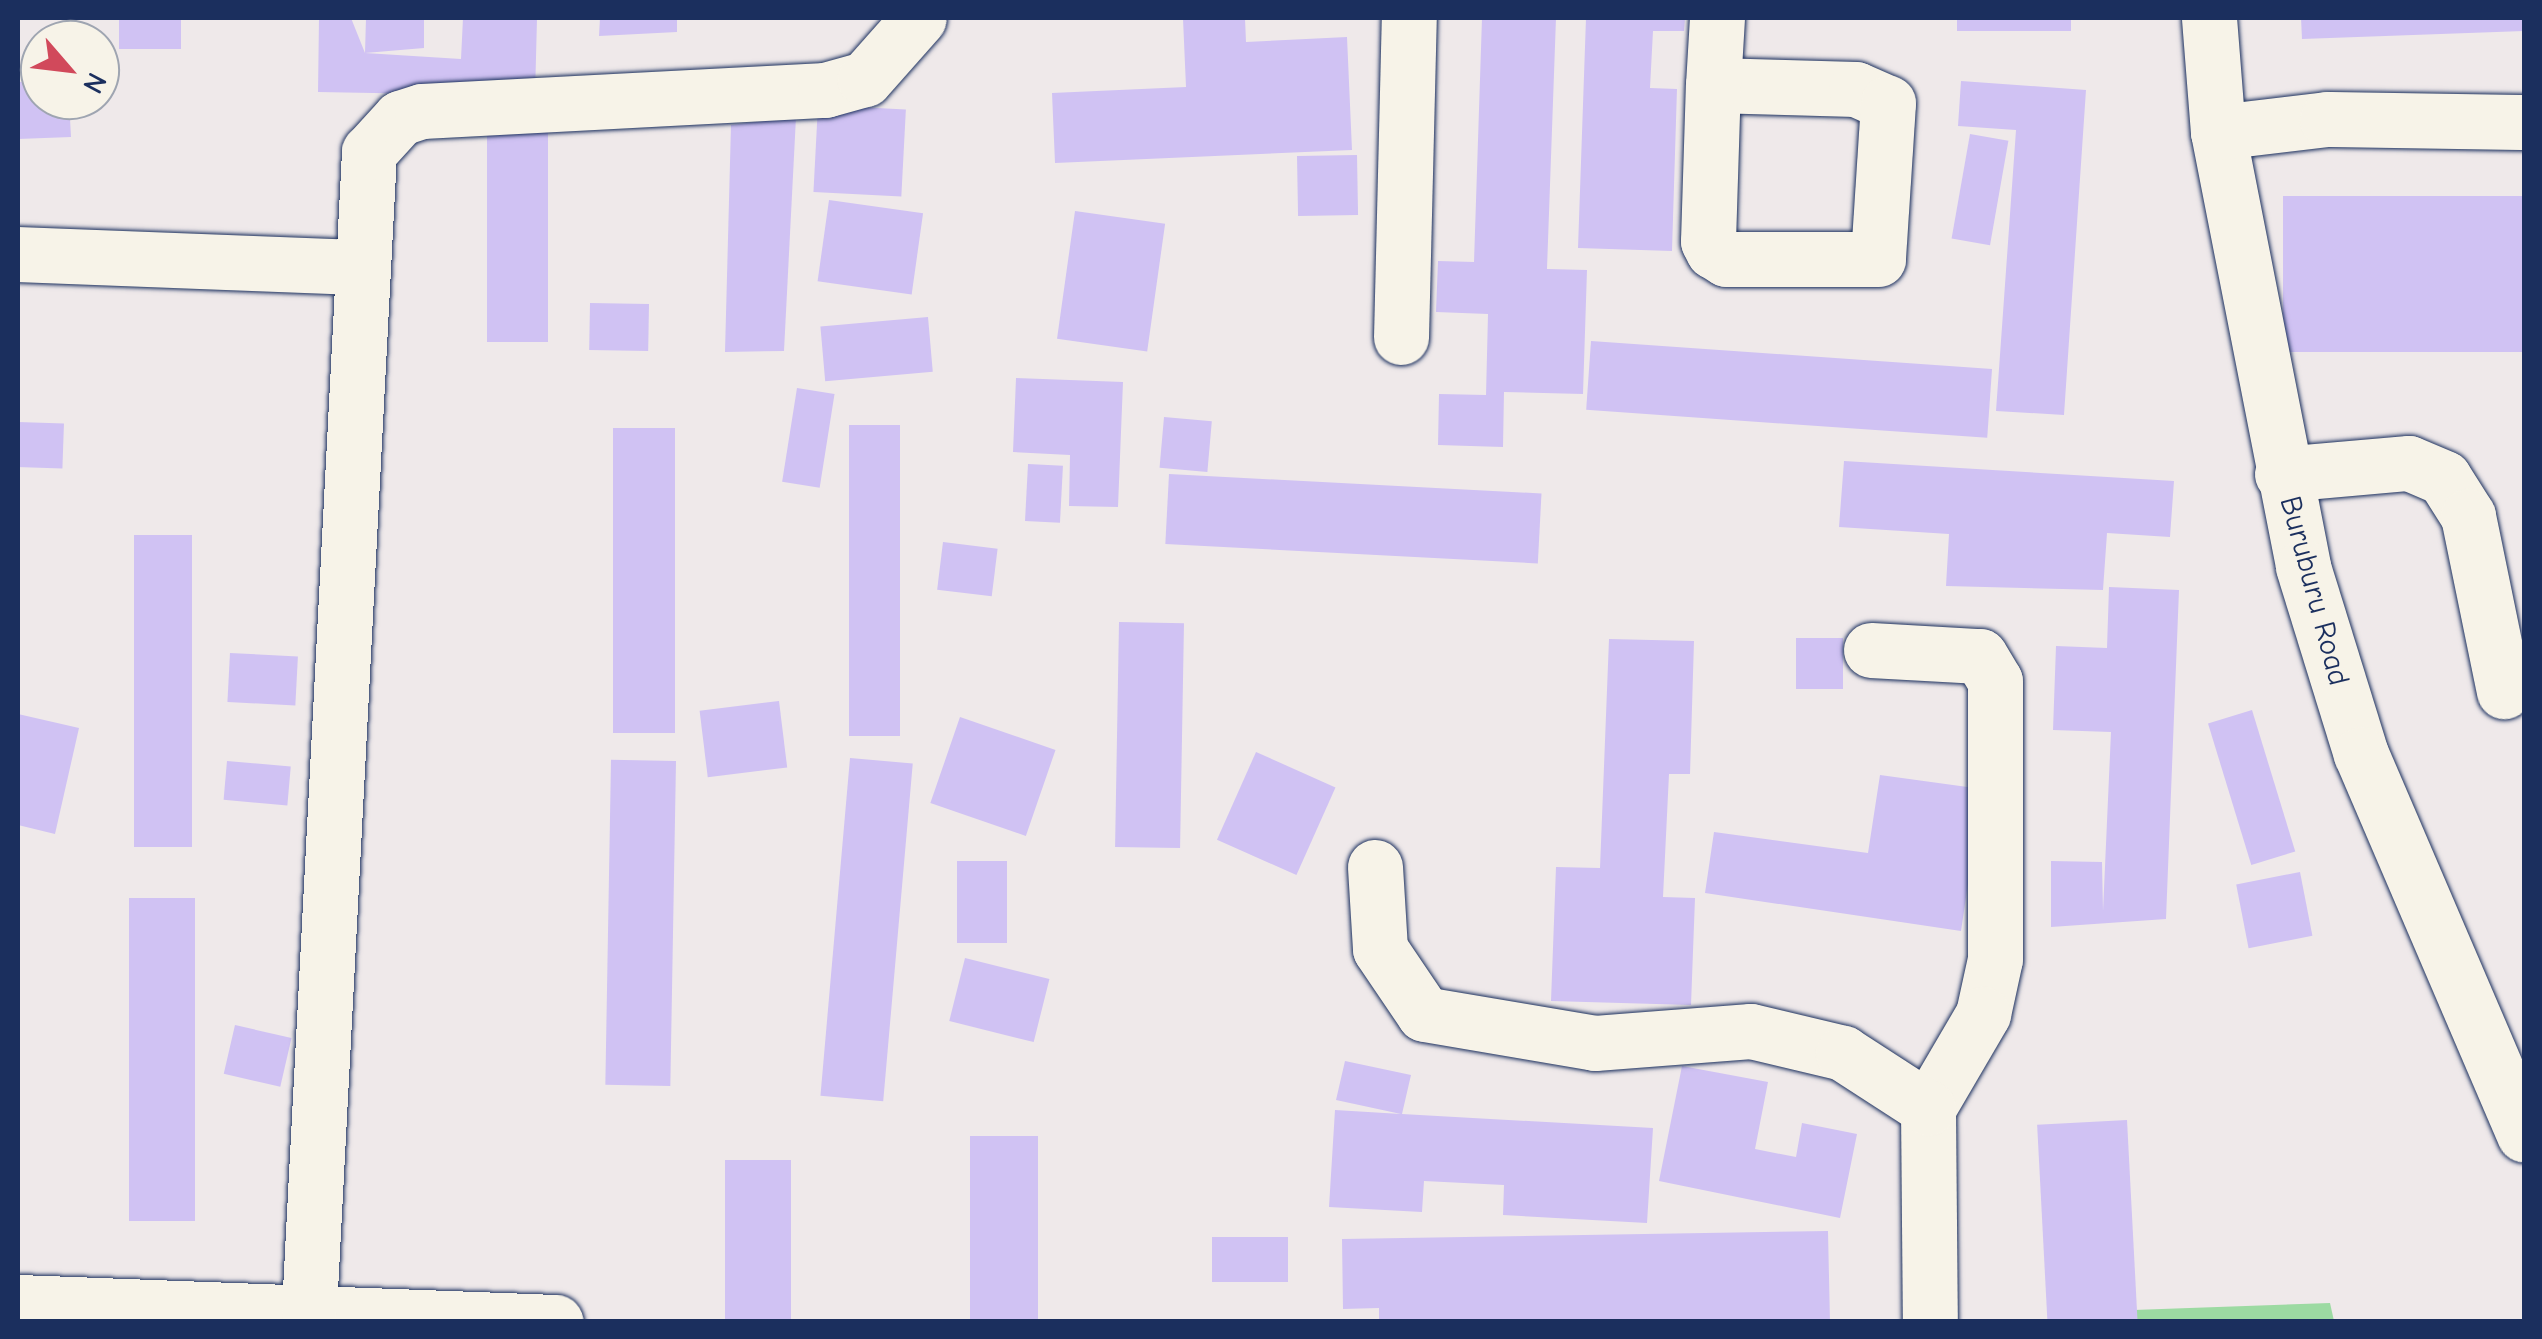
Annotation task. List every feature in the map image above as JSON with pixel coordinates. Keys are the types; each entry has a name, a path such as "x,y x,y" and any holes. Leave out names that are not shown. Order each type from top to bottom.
{"street":[{"path":"309,1310 332,988 356,267 369,152 400,118 825,90 879,68 919,18"},
{"path":"1400,337 1403,18"},
{"path":"1714,85 1717,18"},
{"name":"Buruburu Road","path":"2210,18 2218,132 2282,474 2361,754 2510,1064 2524,1136"},
{"path":"2218,132 2326,119 2524,122"},
{"path":"18,254 356,267"},
{"path":"2282,474 2409,464 2444,478 2468,516 2504,692"},
{"path":"1872,650 1980,656 1994,682 1995,959 1983,1014 1928,1108 1930,1322"},
{"path":"1375,867 1380,949 1424,1014 1596,1043 1751,1031 1844,1053 1928,1108"},
{"path":"18,1302 80,1312 309,1310 556,1322"}],"green space":[{"path":"2330,1303 2334,1321 2051,1322 2049,1313"}],"building":[{"path":"181,18 181,49 120,49 119,20"},
{"path":"319,18 351,18 365,53 461,59 463,18 537,19 535,96 318,92"},
{"path":"366,18 424,18 424,48 365,53"},
{"path":"600,18 677,18 677,32 599,36"},
{"path":"1245,18 1246,42 1347,37 1352,150 1055,163 1052,93 1186,87 1183,19"},
{"path":"1482,18 1556,18 1547,269 1587,270 1583,394 1504,392 1503,447 1438,445 1439,394 1486,395 1488,314 1436,312 1438,261 1474,262"},
{"path":"1586,18 1685,18 1684,31 1653,31 1650,88 1677,89 1672,251 1578,248"},
{"path":"1957,18 2071,18 2071,31 1957,31"},
{"path":"2301,18 2524,18 2524,31 2302,39"},
{"path":"1961,81 2086,90 2064,415 1996,411 2016,130 1958,126"},
{"path":"18,82 20,120 70,120 71,137 18,139"},
{"path":"818,105 906,110 901,196 813,192"},
{"path":"796,117 784,351 725,352 731,125"},
{"path":"487,123 548,123 548,342 487,342"},
{"path":"1970,134 2008,141 1990,245 1952,238"},
{"path":"1357,155 1358,215 1298,216 1297,156"},
{"path":"2283,196 2524,196 2524,352 2283,352"},
{"path":"829,200 923,213 912,294 818,281"},
{"path":"1075,211 1165,224 1147,351 1057,339"},
{"path":"590,303 649,304 648,351 589,350"},
{"path":"928,317 933,372 825,381 820,326"},
{"path":"1591,341 1992,369 1987,438 1586,410"},
{"path":"1016,378 1123,382 1118,507 1069,506 1070,455 1013,452"},
{"path":"797,388 835,394 820,488 782,482"},
{"path":"1164,417 1212,421 1207,472 1160,468"},
{"path":"18,422 64,424 62,469 18,467"},
{"path":"849,425 900,425 900,736 849,736"},
{"path":"613,428 675,428 675,733 613,733"},
{"path":"1844,461 2174,481 2170,537 2107,533 2103,590 1946,586 1949,534 1839,527"},
{"path":"1028,464 1063,466 1060,523 1025,521"},
{"path":"1169,474 1541,494 1538,563 1165,544"},
{"path":"134,535 192,535 192,847 134,847"},
{"path":"943,542 998,549 992,596 937,590"},
{"path":"2109,587 2179,590 2166,919 2051,927 2051,861 2102,862 2103,911 2111,732 2053,730 2056,646 2107,648"},
{"path":"1119,622 1184,623 1180,848 1115,847"},
{"path":"1796,638 1843,638 1843,689 1796,689"},
{"path":"1609,639 1694,641 1690,774 1669,774 1663,897 1695,898 1691,1005 1551,1001 1556,867 1600,868"},
{"path":"230,653 298,657 295,705 227,702"},
{"path":"779,701 787,768 708,777 700,711"},
{"path":"2252,710 2295,852 2251,865 2208,723"},
{"path":"18,714 79,728 55,834 18,825"},
{"path":"960,717 1055,750 1026,836 930,803"},
{"path":"1256,752 1335,787 1296,875 1217,840"},
{"path":"850,758 913,763 883,1101 820,1096"},
{"path":"611,760 676,761 670,1086 605,1085"},
{"path":"227,761 291,767 287,805 224,800"},
{"path":"1880,775 1982,789 1961,931 1705,893 1714,832 1868,853"},
{"path":"957,861 1007,861 1007,943 957,943"},
{"path":"2300,872 2312,936 2249,948 2236,884"},
{"path":"129,898 195,898 195,1221 129,1221"},
{"path":"965,958 1049,979 1034,1042 949,1021"},
{"path":"235,1025 292,1038 280,1087 224,1074"},
{"path":"1345,1061 1411,1075 1402,1114 1653,1128 1647,1223 1503,1215 1504,1185 1424,1181 1422,1212 1329,1207 1335,1110 1401,1114 1336,1100"},
{"path":"1682,1066 1768,1082 1755,1149 1796,1157 1802,1123 1857,1134 1840,1218 1659,1181"},
{"path":"2127,1120 2138,1322 2047,1322 2037,1125"},
{"path":"970,1136 1038,1136 1038,1322 970,1322"},
{"path":"725,1160 791,1160 791,1322 725,1322"},
{"path":"1828,1231 1830,1322 1379,1322 1379,1308 1343,1309 1342,1239"},
{"path":"1212,1237 1288,1237 1288,1282 1212,1282"}]}
